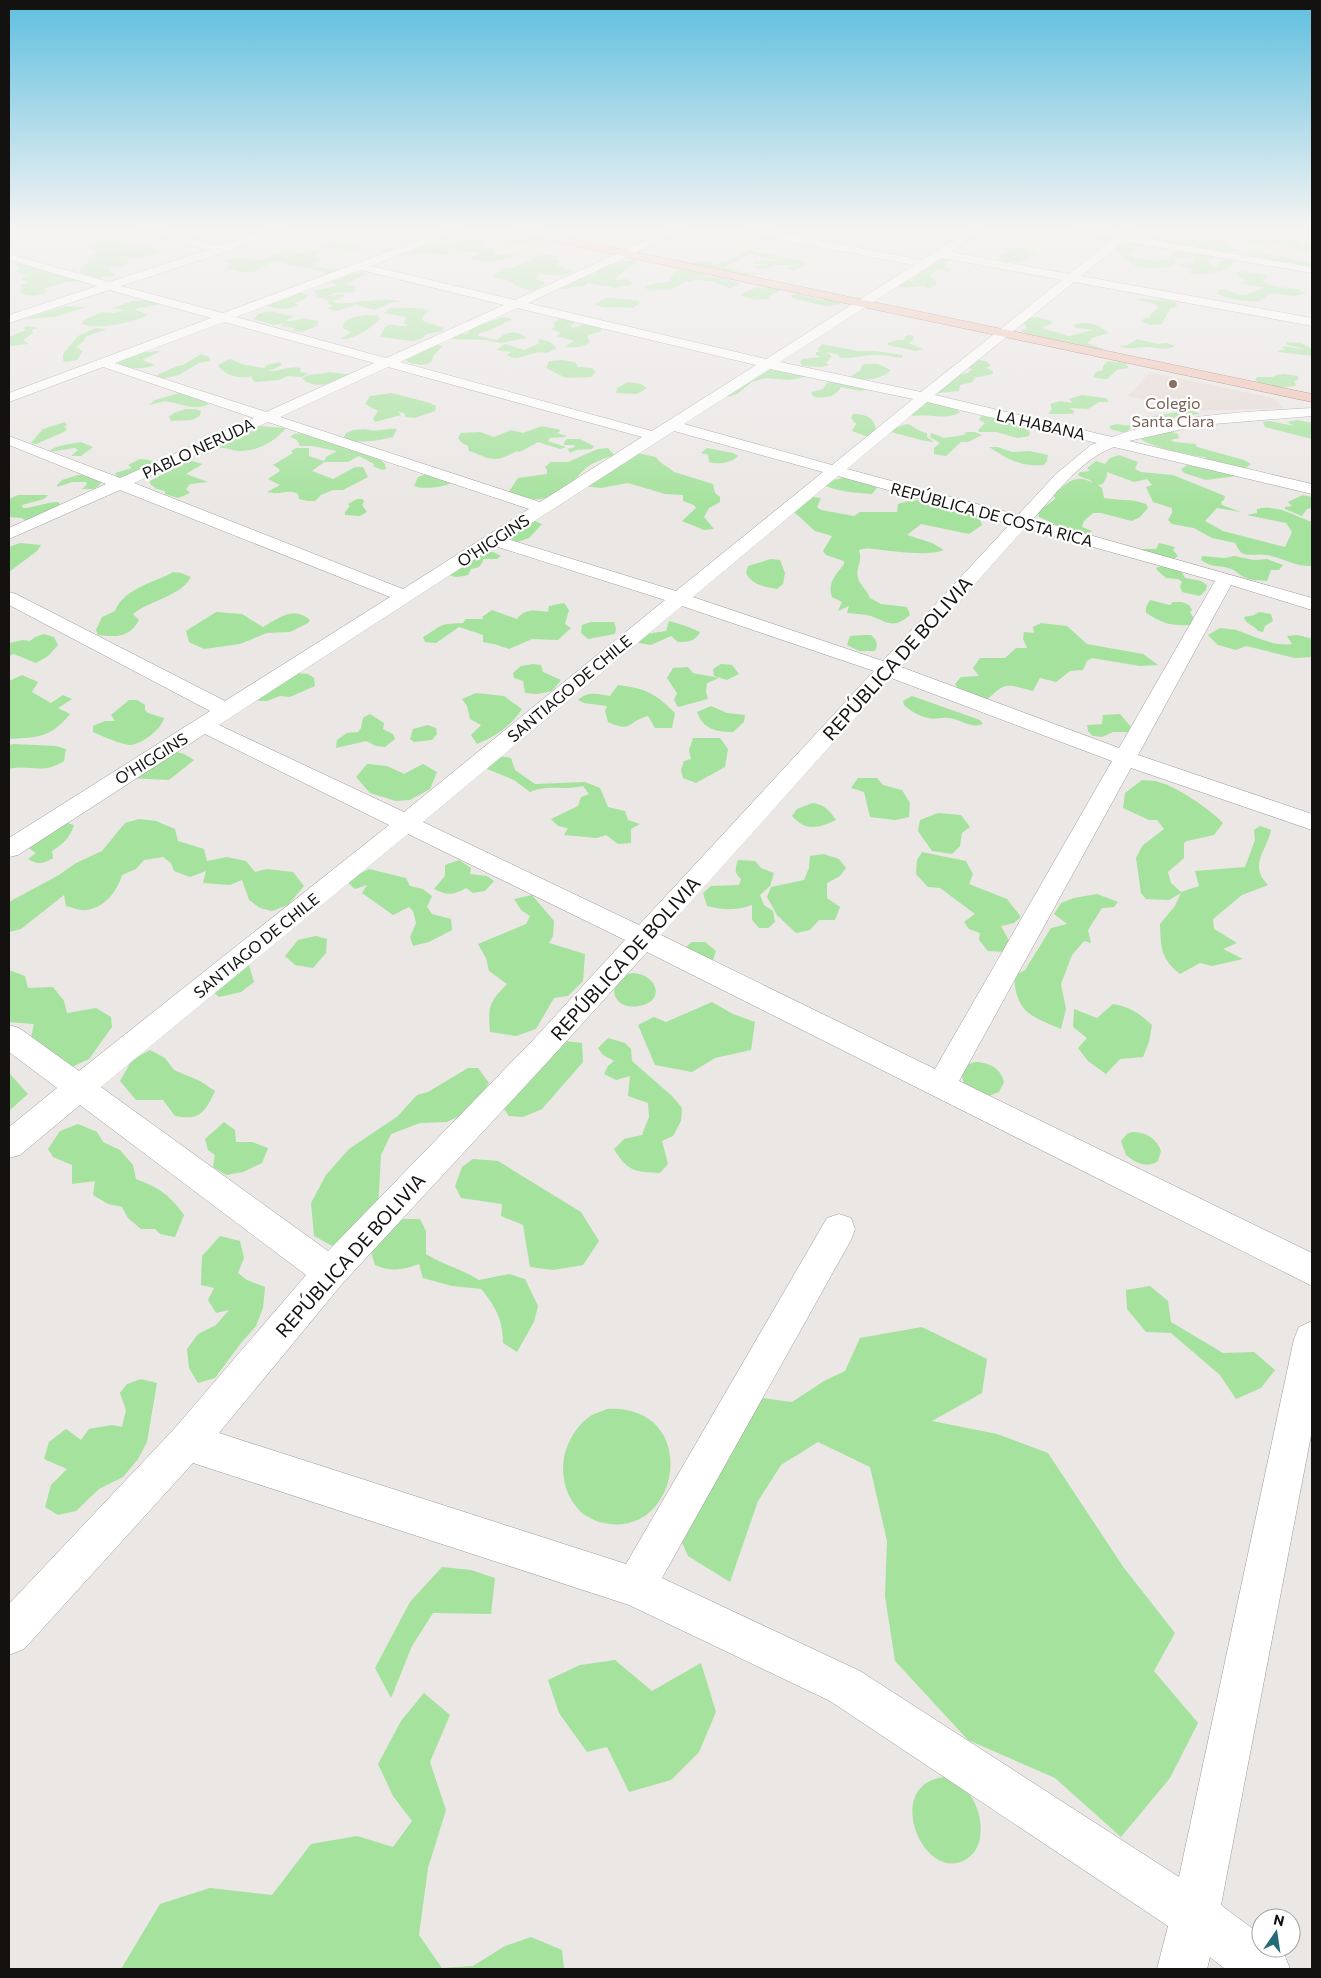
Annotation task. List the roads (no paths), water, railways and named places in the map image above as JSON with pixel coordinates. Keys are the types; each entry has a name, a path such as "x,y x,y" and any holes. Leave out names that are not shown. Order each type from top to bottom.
{"main road":[{"path":"960,323 1312,398"}],"street":[{"path":"9,398 210,323"},
{"path":"245,323 388,361 654,436"},
{"name":"PABLO NERUDA","path":"9,534 473,323"},
{"name":"LA HABANA","path":"597,323 768,364 924,397 1312,489"},
{"name":"O'HIGGINS","path":"10,847 832,323"},
{"name":"SANTIAGO DE CHILE","path":"9,1145 406,823 1014,323"},
{"path":"102,363 542,508"},
{"name":"REPÚBLICA DE BOLIVIA","path":"9,1634 187,1442 330,1273 543,1048 1019,521 1072,467 1096,448 1149,431 1201,421 1312,412"},
{"name":"REPÚBLICA DE COSTA RICA","path":"671,425 834,472 1226,578 1312,604"},
{"path":"9,440 406,596"},
{"path":"493,540 678,598 887,669 1124,758 1312,822"},
{"path":"941,1086 1226,578"},
{"path":"9,598 225,710"},
{"path":"203,725 643,938 1312,1270"},
{"path":"9,1036 330,1273"},
{"path":"635,1587 839,1230"},
{"path":"1182,1969 1195,1915 1312,1339"},
{"path":"187,1442 635,1587 845,1686 1195,1915 1266,1969"}],"place":[{"name":"Colegio Santa Clara","path":"1173,384"}]}
